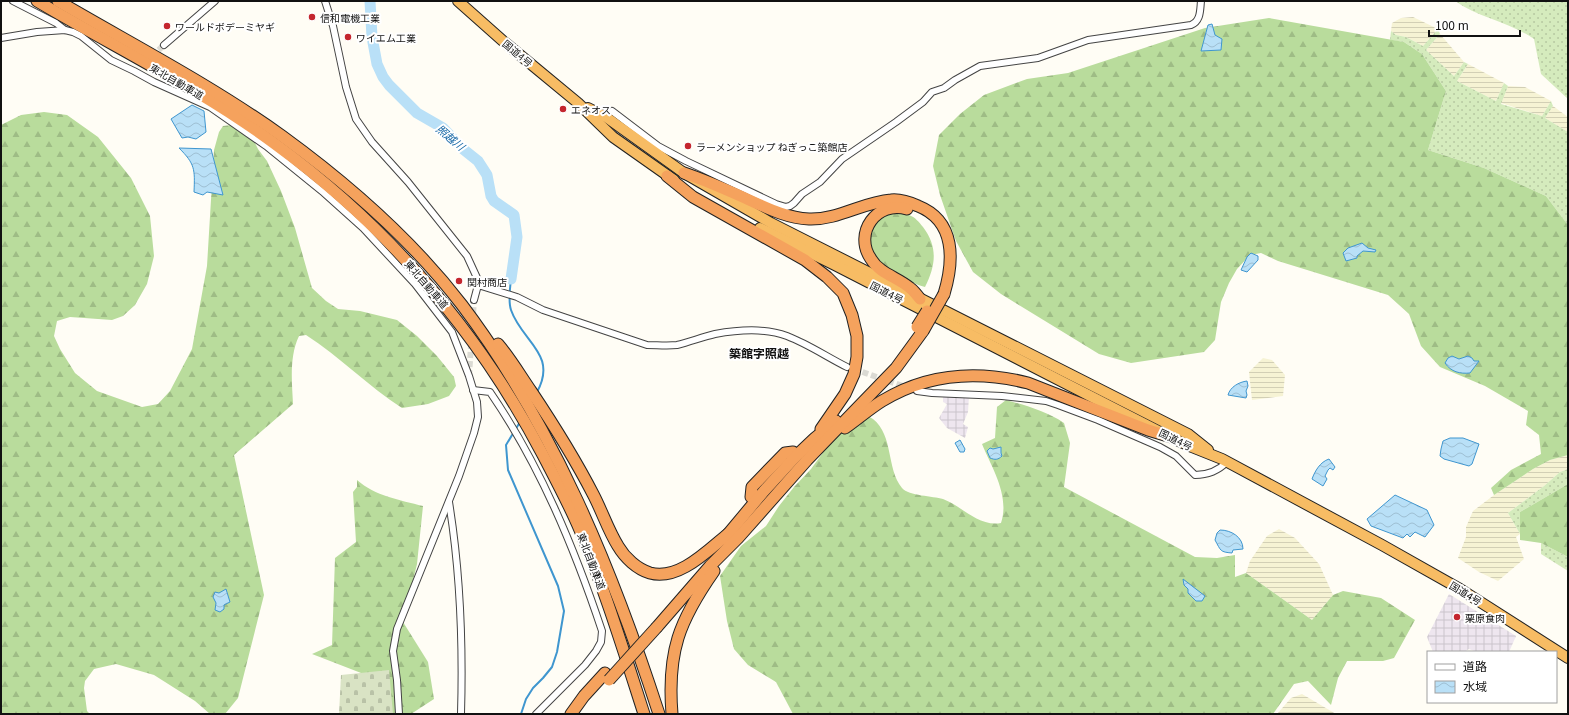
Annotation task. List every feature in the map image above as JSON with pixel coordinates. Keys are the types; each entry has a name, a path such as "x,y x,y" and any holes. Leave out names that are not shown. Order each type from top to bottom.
{"highway":[{"name":"東北自動車道","path":"37,1 205,97 275,143 314,174 366,219 416,270 465,330 493,369 526,424 559,485 579,529 616,625 643,711"},
{"name":"東北自動車道","path":"58,1 212,90 283,136 322,166 374,211 463,302 495,340 536,408 580,503 610,574 642,661 659,714"},
{"name":"国道4号","path":"458,1 503,41 578,103 613,137 667,176 768,233 835,265 1168,436 1192,447 1213,454"},
{"name":"国道4号","path":"578,103 606,117 647,143 684,173 771,223 1188,434 1213,454 1227,462 1382,545 1460,589 1568,658"},
{"path":"684,173 706,180 786,215 809,219 843,214 873,203 892,200 908,202 923,208 932,214 942,225 948,236 951,262 948,280 896,368 816,444"},
{"path":"571,714 584,696 607,676 733,536 770,503 816,444 845,394 854,374 858,336 852,315 843,293 827,277 805,260 693,197 667,176"},
{"path":"920,299 910,288 881,270 870,259 864,238 867,225 874,215 884,210 902,208 914,211 932,224 939,235 944,254 940,293"},
{"path":"748,510 752,497 797,452 816,444 893,394 928,381 968,375 1002,377 1028,383 1148,430 1168,436"},
{"path":"536,408 570,451 618,546 632,564 650,573 664,574 679,570 695,562 733,536"},
{"path":"672,714 671,671 675,647 681,627 695,600 748,510 797,452"},
{"path":"579,714 607,676"}],"street":[{"path":"14,1 56,23 65,30"},
{"path":"164,45 215,1"},
{"path":"325,1 346,88 356,119 372,142 408,182 467,256 476,274 478,286 474,300"},
{"path":"612,111 647,143 658,146 686,162 751,193 786,207 790,206 802,194 820,182 842,159 923,102 932,92 944,88 980,66 1038,58 1088,40 1195,23 1199,16 1201,1"},
{"path":"1,38 37,32 65,30 73,32 81,36 112,60 134,70 154,82 210,107 266,146 324,193 363,228 415,284 452,332 477,402 478,417 474,433 449,501 397,629 393,651 397,680 399,714"},
{"path":"134,70 143,66"},
{"path":"638,156 647,143"},
{"path":"478,286 517,297 543,310 647,344 662,346 678,344 716,334 733,332 770,332 801,342 847,367"},
{"path":"473,390 490,392 512,424 542,483 571,546 602,631 601,642 585,665 536,714"},
{"path":"917,391 1002,396 1046,401 1058,404 1160,447 1176,456 1195,475 1204,475 1220,469 1227,462"},
{"path":"449,501 458,582 461,714"}],"shaded area":[{"path":"1413,17 1438,29 1423,46 1406,37 1396,35 1391,31 1392,23 1401,18"},
{"path":"1440,34 1464,62 1454,76 1426,50"},
{"path":"1468,64 1504,83 1496,101 1457,81"},
{"path":"1508,86 1525,87 1551,101 1542,116 1501,103"},
{"path":"1553,106 1568,117 1568,132 1545,118"},
{"path":"1263,358 1272,360 1285,375 1283,396 1252,400 1249,372"},
{"path":"943,395 969,396 968,412 963,424 968,427 965,438 947,428 939,418 947,404 943,402"},
{"path":"1568,455 1568,469 1560,472 1508,513 1520,534 1516,537 1524,559 1498,581 1479,572 1458,558 1466,537 1466,527 1473,511 1533,469 1550,460"},
{"path":"1279,529 1295,538 1319,564 1333,595 1312,620 1246,573 1250,561 1267,536"},
{"path":"1449,594 1516,636 1509,651 1474,651 1469,649 1466,651 1433,651 1427,637"},
{"path":"1302,694 1336,714 1277,714 1291,698"}],"green space":[{"path":"1455,1 1568,1 1568,99 1541,74 1534,39 1515,28 1474,12"},
{"path":"1269,18 1404,42 1422,54 1446,91 1428,150 1484,168 1546,196 1568,225 1568,455 1550,460 1533,469 1494,495 1491,488 1511,470 1541,454 1539,435 1526,425 1528,411 1485,386 1440,367 1421,346 1409,314 1388,295 1278,261 1261,253 1250,255 1237,269 1221,302 1215,340 1204,352 1131,363 1099,354 1001,294 973,272 956,241 940,195 933,166 939,135 960,114 984,95 1027,79 1068,73 1205,28"},
{"path":"1438,29 1440,34 1426,50 1454,76 1464,62 1468,64 1457,81 1496,101 1504,83 1508,86 1501,104 1542,116 1551,101 1553,106 1545,118 1568,132 1568,225 1546,196 1484,168 1428,150 1446,91 1422,54 1404,42 1390,40 1391,31 1396,35 1406,37 1423,46"},
{"path":"44,112 67,115 98,137 131,178 150,216 154,256 147,284 135,305 123,316 112,320 70,317 57,321 54,336 60,349 75,373 97,391 142,407 158,404 170,391 192,349 207,266 214,150 219,132 223,126 231,125 244,134 252,137 258,149 267,161 281,191 295,228 312,288 326,301 338,309 360,311 397,320 417,336 437,356 454,377 456,386 449,396 428,404 402,408 306,335 299,336 292,361 293,404 234,455 264,595 238,698 225,714 210,714 195,701 154,675 116,664 94,669 85,681 84,688 87,711 90,714 1,714 1,125 21,115"},
{"path":"897,213 906,214 915,218 928,234 934,256 929,279 925,287 894,273 880,263 872,252 869,236 870,226 885,215"},
{"path":"1006,400 1043,412 1064,423 1070,443 1064,487 1195,557 1217,558 1235,555 1235,577 1246,573 1312,620 1333,595 1343,591 1381,598 1415,620 1394,658 1383,661 1347,661 1338,678 1331,705 1308,681 1294,684 1273,714 793,714 776,682 748,665 734,649 727,621 720,576 741,546 766,526 794,487 811,469 822,454 836,427 858,414 873,419 880,426 887,443 897,480 905,491 943,499 985,522 1001,523 1003,513 1002,492 995,472 982,444 995,438 997,407"},
{"path":"1568,469 1568,484 1520,512 1520,534 1508,513 1560,472"},
{"path":"357,480 380,494 423,506 417,564 403,622 428,662 434,699 411,714 388,714 374,678 312,654 332,645 335,558 356,542 353,492 357,487"},
{"path":"1568,484 1568,557 1541,543 1520,540 1520,512"},
{"path":"1541,543 1568,557 1568,571 1541,554"},
{"path":"389,670 393,714 339,714 341,675"}],"water":[{"path":"1212,24 1215,35 1222,39 1221,50 1201,51 1208,25"},
{"path":"192,105 204,111 206,132 196,139 188,137 182,138 171,119"},
{"path":"179,148 211,149 223,195 207,192 203,195 194,192 193,167 188,158"},
{"path":"1362,243 1368,248 1376,250 1375,252 1363,251 1357,256 1357,258 1346,261 1343,253 1348,248"},
{"path":"1251,253 1258,256 1258,260 1247,272 1241,270 1247,257"},
{"path":"1452,356 1459,359 1468,356 1474,361 1479,361 1470,373 1459,373 1447,366 1445,363 1448,358"},
{"path":"1247,381 1248,386 1246,398 1228,395 1235,385"},
{"path":"1450,438 1463,438 1479,444 1472,464 1469,466 1444,459 1440,456 1443,441"},
{"path":"960,440 965,449 964,452 960,452 955,443"},
{"path":"1001,447 1002,456 996,459 990,458 987,451 990,448 993,449"},
{"path":"1329,459 1335,467 1333,470 1330,468 1328,470 1325,476 1327,479 1323,486 1312,479 1318,467"},
{"path":"1395,495 1427,510 1434,525 1425,537 1415,532 1410,537 1407,534 1403,538 1371,526 1367,519"},
{"path":"1220,530 1228,531 1236,535 1241,541 1243,549 1233,550 1232,553 1221,550 1215,540 1217,533"},
{"path":"1183,579 1205,596 1202,601 1196,601 1188,593 1188,589 1184,585"},
{"path":"226,589 230,602 224,605 224,609 220,612 215,610 216,603 213,597 215,592 219,593"}],"waterway":[{"name":"照越川","path":"370,1 372,37 377,64 383,77 417,113 443,128 463,149 478,161 487,175 491,196 494,201 514,215 517,237 511,279"},
{"path":"511,279 509,299 511,310 516,321 541,358 543,368 542,379 537,392"},
{"path":"520,422 506,445 508,470 558,586 564,611 557,652 552,667 533,688 526,699 521,714"}],"tunnel":[{"path":"152,56 164,45"},
{"path":"469,376 474,300"},
{"path":"854,369 908,388"}],"place":[{"name":"信和電機工業","path":"312,17"},
{"name":"ワールドボデーミヤギ","path":"167,26"},
{"name":"ワイエム工業","path":"348,37"},
{"name":"エネオス","path":"563,109"},
{"name":"ラーメンショップ ねぎっこ築館店","path":"688,146"},
{"name":"関村商店","path":"459,281"},
{"name":"栗原食肉","path":"1457,617"}],"district":[{"name":"築館字照越","path":"759,352"}]}
